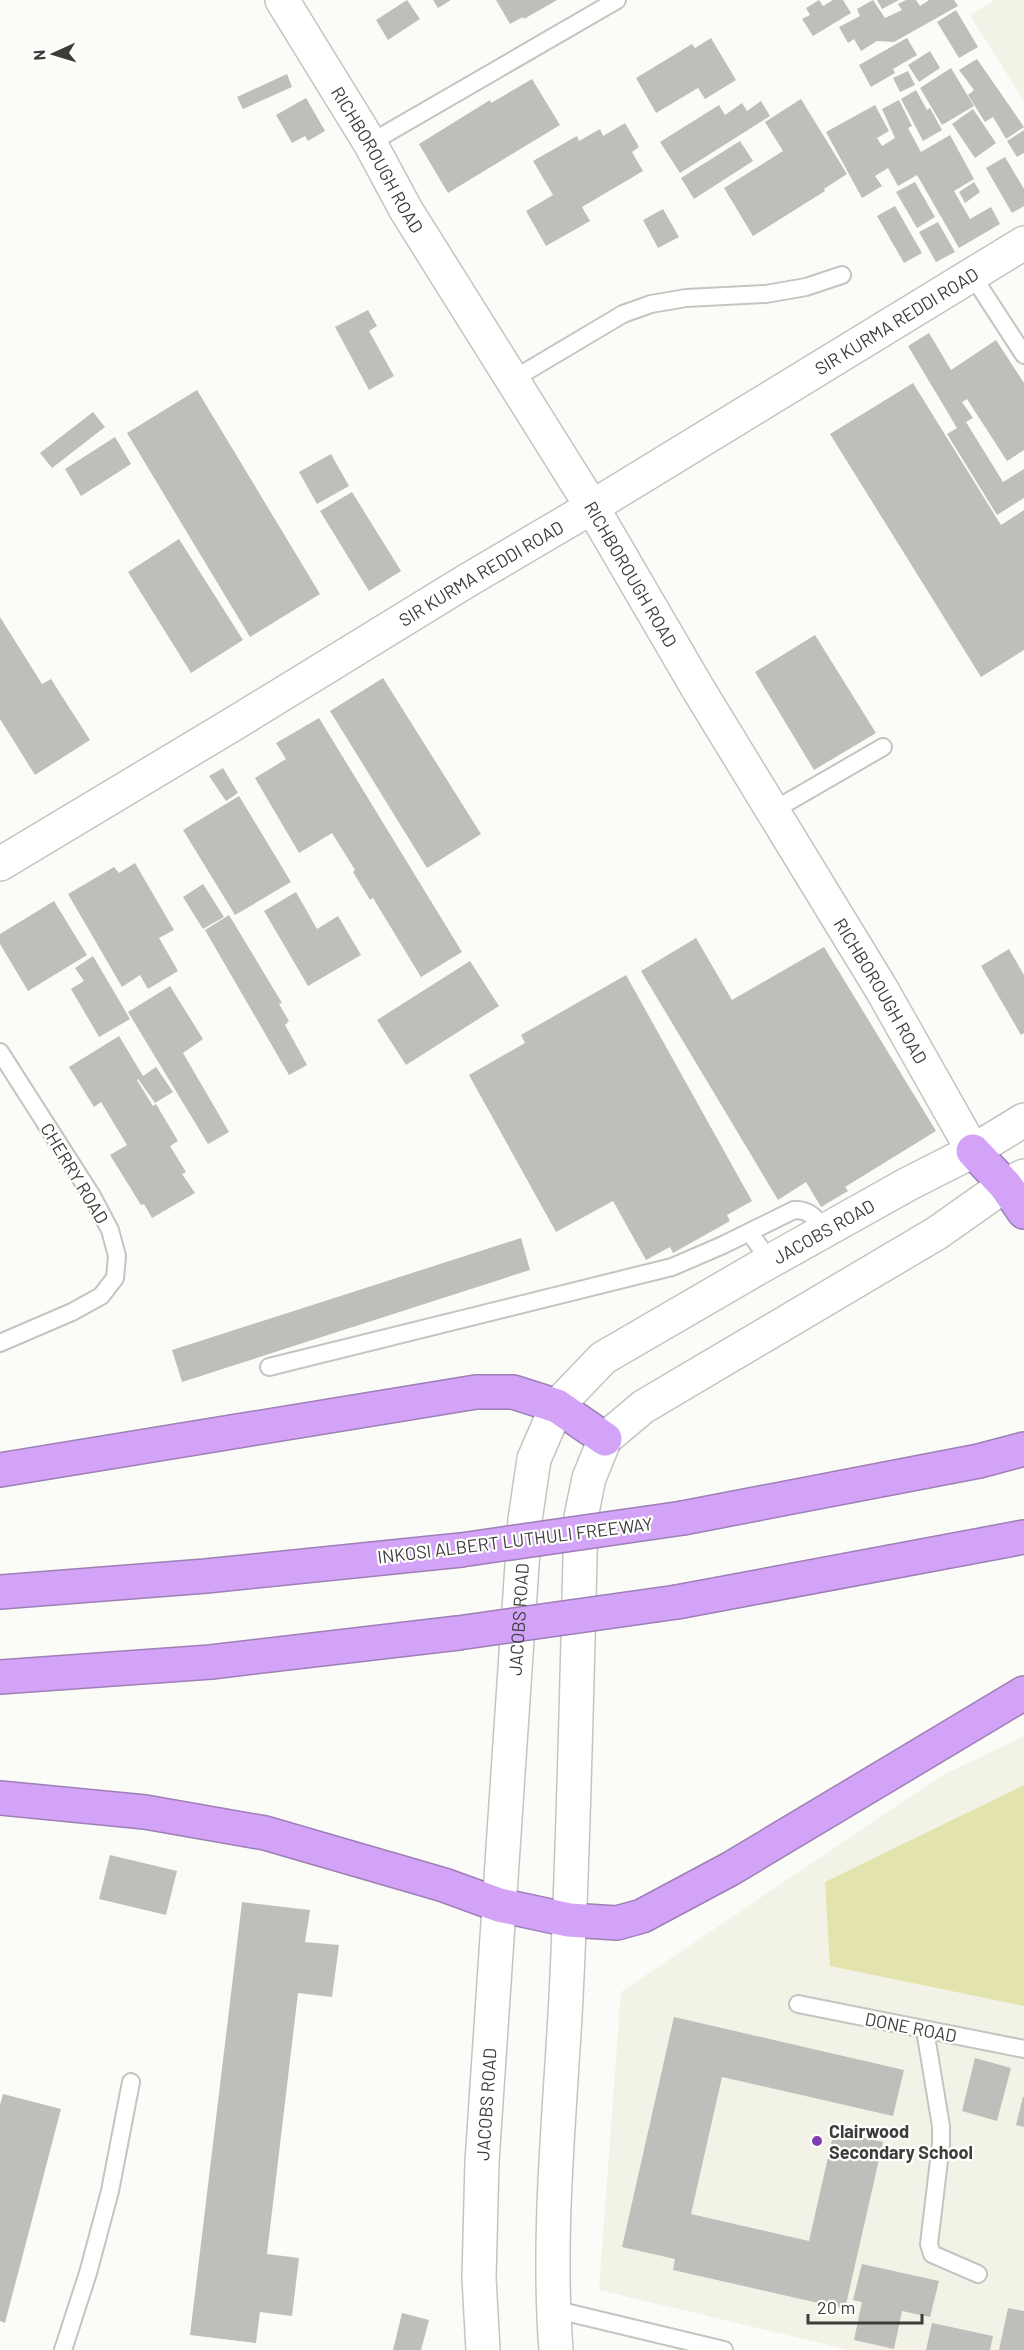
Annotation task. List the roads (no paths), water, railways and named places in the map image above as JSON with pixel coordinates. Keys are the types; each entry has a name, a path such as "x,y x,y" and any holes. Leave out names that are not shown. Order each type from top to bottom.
{"highway":[{"path":"974,1151 1014,1181 1024,1212"},
{"path":"0,1470 476,1392 513,1392 557,1406 605,1439"},
{"name":"INKOSI ALBERT LUTHULI FREEWAY","path":"0,1592 206,1576 461,1550 683,1518 979,1461 1024,1449"},
{"path":"0,1677 212,1662 458,1633 677,1602 1024,1537"},
{"path":"0,1798 145,1812 265,1833 444,1885 499,1905 570,1920 617,1923 642,1916 730,1869 1024,1693"}],"street":[{"name":"RICHBOROUGH ROAD","path":"282,0 370,143 406,210 592,507 697,687 882,990 974,1151"},
{"name":"SIR KURMA REDDI ROAD","path":"0,864 1024,243"},
{"name":"JACOBS ROAD","path":"483,2350 479,2278 482,2162 525,1520 534,1459 557,1406 603,1358 770,1261 974,1151 1024,1120"},
{"path":"556,2350 553,2309 555,2157 570,1920 581,1517 589,1478 605,1439 643,1407 937,1233 1014,1181"}],"lane":[{"path":"370,143 618,0"},
{"path":"512,380 623,314 651,304 686,298 766,294 806,287 842,275"},
{"path":"972,275 1024,355"},
{"path":"774,810 883,747"},
{"name":"CHERRY ROAD","path":"0,1052 92,1196 110,1230 117,1256 115,1278 101,1296 72,1312 0,1342"},
{"path":"269,1367 672,1267 783,1214 804,1209 811,1213 826,1231"},
{"path":"749,1232 770,1261"},
{"name":"DONE ROAD","path":"798,2004 1024,2049"},
{"path":"925,2030 941,2126 941,2144 929,2244 932,2254 940,2260 978,2274"},
{"path":"63,2350 88,2274 110,2191 131,2082"},
{"path":"553,2309 723,2350"}],"place":[{"name":"Clairwood Secondary School","path":"817,2141"}]}
